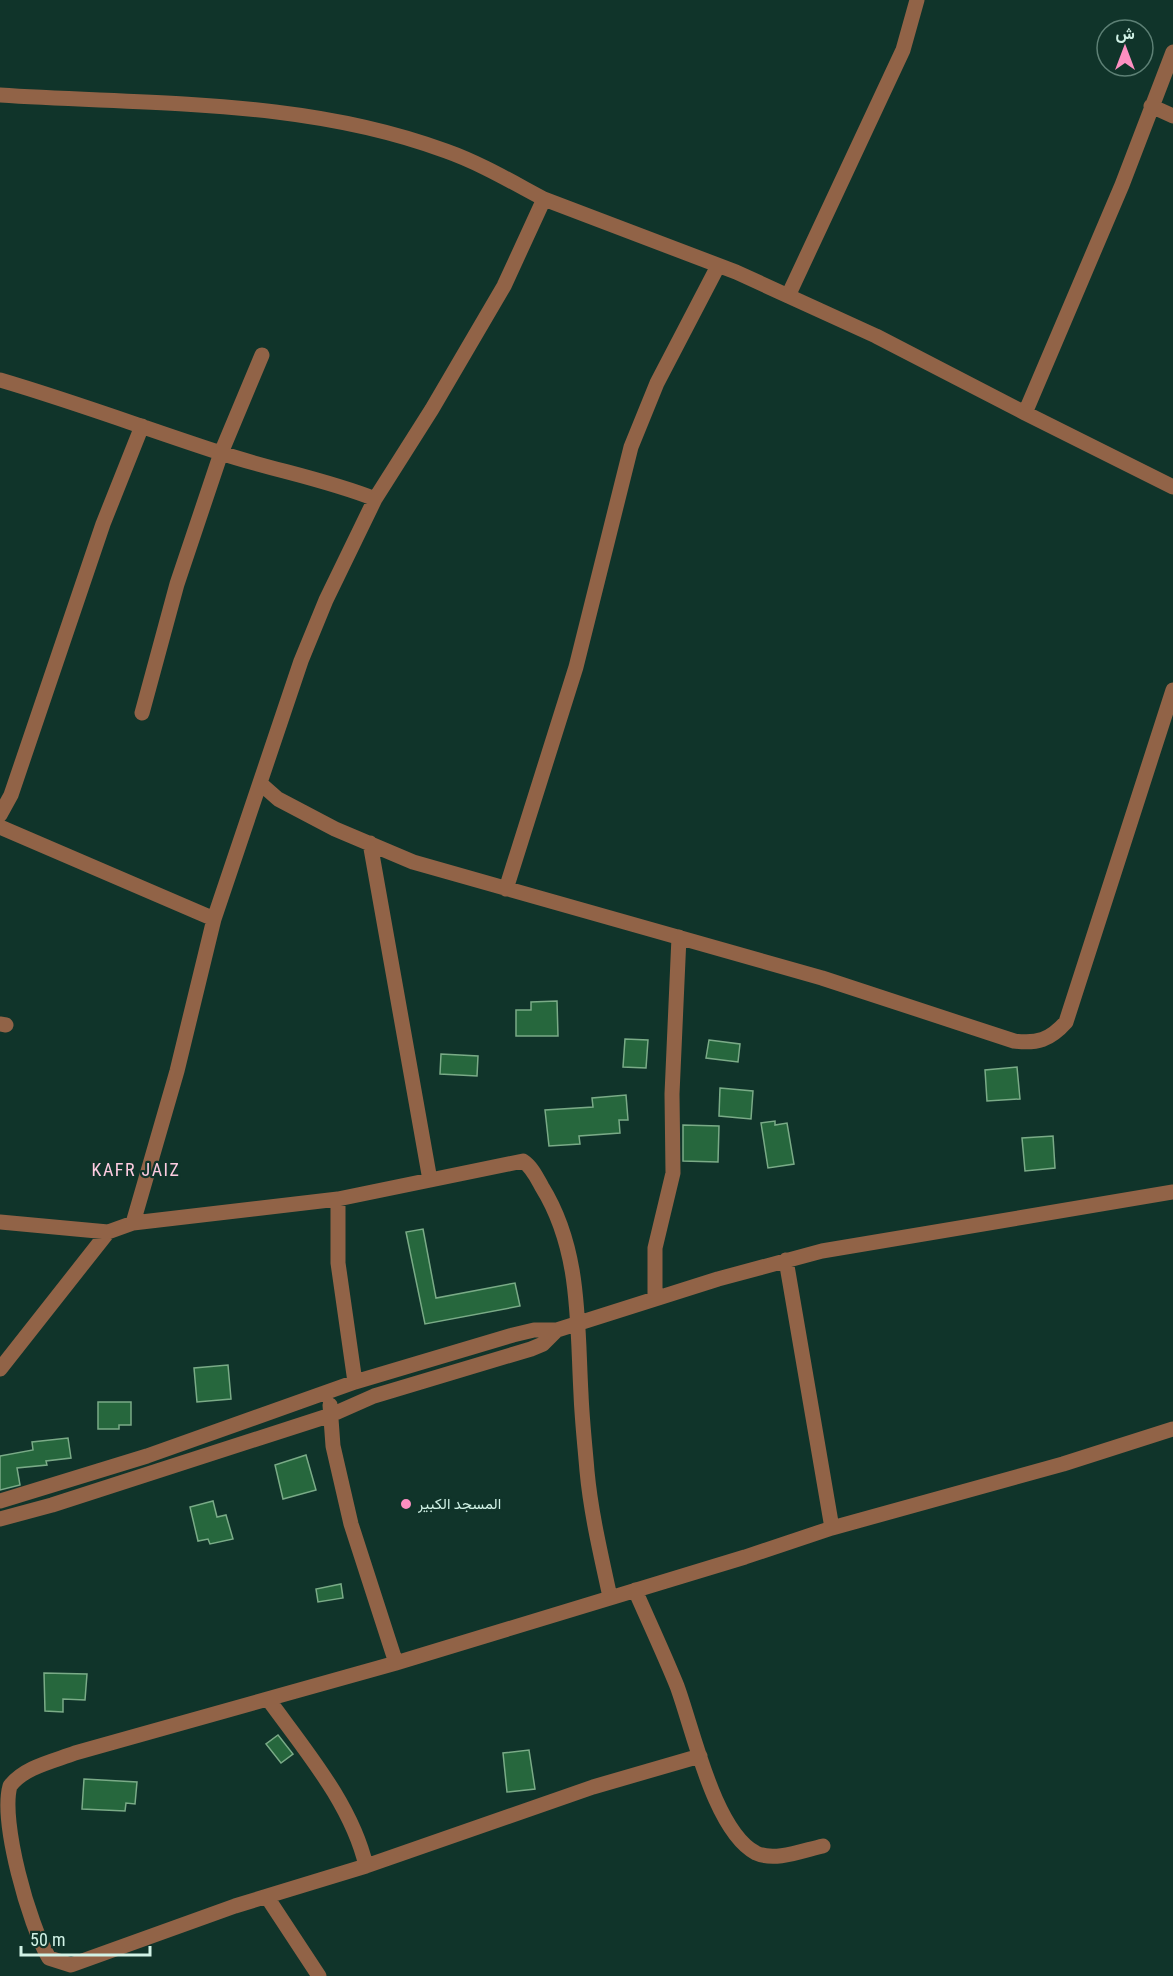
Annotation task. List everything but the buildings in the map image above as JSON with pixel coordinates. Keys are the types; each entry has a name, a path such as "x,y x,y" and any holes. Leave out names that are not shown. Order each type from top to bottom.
{"street":[{"path":"788,296 903,51 917,0"},
{"path":"1025,413 1122,185 1173,52"},
{"path":"0,95 206,105 309,114 356,124 447,151 544,199 718,266 876,336 1173,487"},
{"path":"1151,106 1173,116"},
{"path":"133,1223 177,1071 214,919 232,859 261,784 301,661 326,600 375,499 432,410 504,285 544,199"},
{"path":"506,889 576,667 631,447 657,383 718,266"},
{"path":"142,713 177,584 221,453 262,355"},
{"path":"0,380 71,400 221,453 345,487 375,499"},
{"path":"0,815 13,788 103,524 142,426"},
{"path":"261,784 278,799 297,809 431,868 822,978 1014,1041 1031,1043 1044,1040 1066,1022 1173,690"},
{"path":"0,827 214,919"},
{"path":"370,843 430,1180"},
{"path":"655,1299 655,1248 673,1173 672,1094 679,937"},
{"path":"0,1222 108,1232 133,1223 338,1199 523,1161 544,1190 561,1224 570,1254 579,1323 581,1394 588,1474 595,1526 610,1597"},
{"path":"0,1501 147,1456 355,1382 513,1335 534,1330 557,1330 786,1260 911,1236 1173,1192"},
{"path":"338,1199 338,1263 355,1382"},
{"path":"0,1369 108,1232"},
{"path":"786,1260 832,1527"},
{"path":"0,1519 63,1502 331,1415 374,1396 531,1349 543,1344 557,1330"},
{"path":"328,1392 333,1446 351,1524 396,1663"},
{"path":"700,1756 593,1787 366,1866 235,1906 71,1965 61,1964 49,1958 41,1945 12,1870 1,1830 4,1798 10,1786 26,1772 75,1753 396,1663 832,1527 1063,1464 1173,1429"},
{"path":"635,1590 677,1686 718,1803 744,1844 766,1856 823,1846"},
{"path":"268,1699 344,1807 361,1844 366,1866"},
{"path":"267,1897 319,1976"}],"place":[{"name":"المسجد الكبير","path":"406,1504"}],"district":[{"name":"KAFR JAIZ","path":"136,1169"}]}
